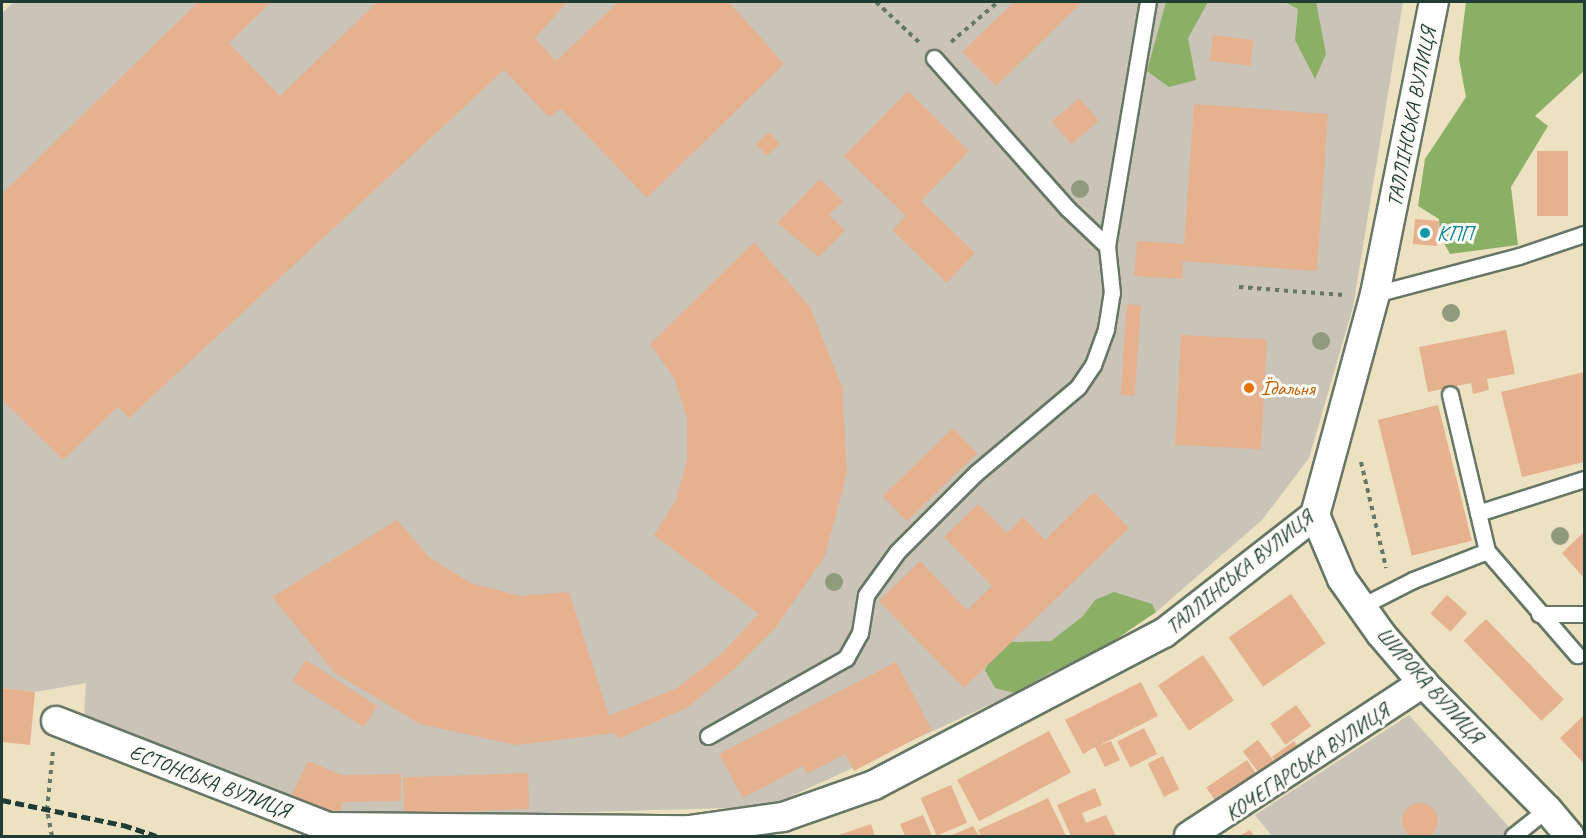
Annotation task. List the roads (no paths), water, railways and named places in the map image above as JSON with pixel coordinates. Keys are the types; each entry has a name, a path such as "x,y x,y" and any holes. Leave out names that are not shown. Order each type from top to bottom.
{"street":[{"name":"ТАЛЛІНСЬКА ВУЛИЦЯ","path":"689,833 783,817 874,785 1164,633 1315,515 1364,295 1434,2"},
{"name":"ШИРОКА ВУЛИЦЯ","path":"1315,515 1342,579 1422,683 1547,809 1570,837"},
{"name":"КОЧЕГАРСЬКА ВУЛИЦЯ","path":"1189,837 1422,683"},
{"name":"ЕСТОНСЬКА ВУЛИЦЯ","path":"56,721 328,827 689,833"}],"lane":[{"path":"708,736 846,658 860,633 866,595 897,552 976,473 1078,387 1093,365 1106,329 1112,292 1107,246 1148,2"},
{"path":"934,58 1067,208 1107,246"},
{"path":"1364,295 1519,256 1584,234"},
{"path":"1450,394 1487,551 1539,615 1577,655"},
{"path":"1478,513 1584,479"},
{"path":"1362,606 1413,580 1487,551"},
{"path":"1539,615 1584,614"},
{"path":"1513,837 1547,809"}],"railway":[{"path":"2,800 123,825 156,836"}],"place":[{"name":"КПП","path":"1425,233"},
{"name":"Їдальня","path":"1249,388"}]}
